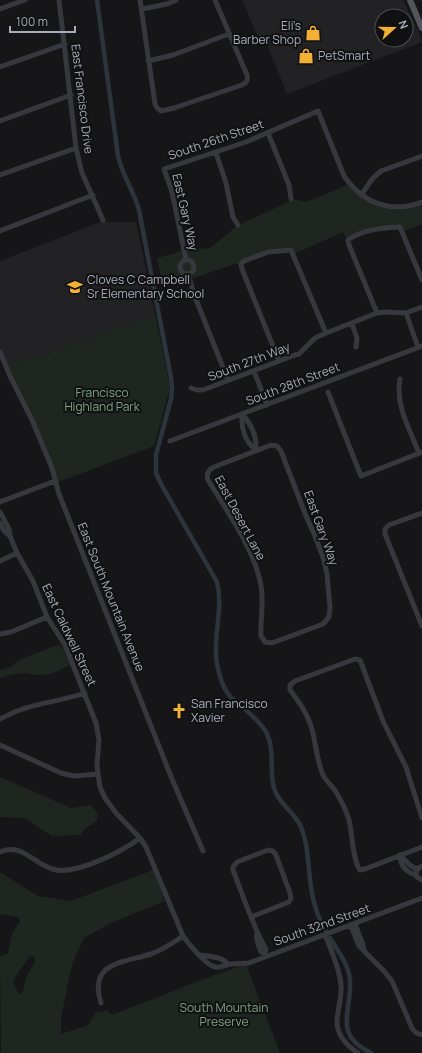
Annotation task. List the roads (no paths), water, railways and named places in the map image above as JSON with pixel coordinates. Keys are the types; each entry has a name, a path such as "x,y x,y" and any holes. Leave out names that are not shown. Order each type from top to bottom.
{"main road":[{"path":"410,0 422,28"},
{"path":"416,13 422,10"}],"street":[{"path":"0,9 25,0"},
{"name":"East Francisco Drive","path":"60,0 76,148 82,173 104,220"},
{"path":"140,0 155,104 159,110 165,111 246,83 248,80 215,0"},
{"path":"142,10 167,4 176,0"},
{"path":"148,61 173,55 229,34"},
{"path":"0,67 65,44"},
{"path":"0,121 71,95"},
{"name":"South 26th Street","path":"164,169 216,153 268,133 318,111 344,176 349,184 362,195"},
{"path":"268,133 289,185 291,199"},
{"path":"0,175 76,148"},
{"path":"216,153 226,183 233,217 238,225"},
{"path":"422,156 381,171 373,178 362,195 369,200 389,207 405,207 422,202"},
{"name":"East Gary Way","path":"164,169 172,192 186,260"},
{"path":"0,231 93,196"},
{"path":"377,314 348,245 348,240 369,231 400,227 422,280"},
{"path":"279,362 242,269 241,264 244,261 268,252 291,250 326,333"},
{"name":"East Gary Way","path":"186,260 190,261 194,266 192,272 188,274"},
{"name":"East Gary Way","path":"186,260 181,263 180,268 188,274 195,297 228,380"},
{"name":"South 27th Way","path":"191,388 203,390 279,362 299,354 315,338 377,314 385,312 406,313 422,307"},
{"path":"406,313 420,347"},
{"path":"352,324 357,338 356,346"},
{"name":"South 28th Street","path":"170,441 420,347"},
{"name":"East South Mountain Avenue","path":"0,354 27,409 52,468 59,494 202,851"},
{"path":"254,371 267,405"},
{"path":"328,392 361,476 420,453 400,403 398,394 400,379"},
{"path":"242,414 253,430 256,450"},
{"path":"242,414 245,434 251,446 256,450"},
{"path":"245,434 253,430"},
{"name":"East Gary Way","path":"256,450 272,445 277,446 281,451 323,557 327,574 330,608 329,617 323,624 272,643 266,642"},
{"name":"East Desert Lane","path":"256,450 214,467 208,472 207,476 248,550 259,576 263,602 261,636 266,642"},
{"path":"0,502 55,481"},
{"name":"East Caldwell Street","path":"0,512 4,532 10,536 17,553 33,581 47,617 65,645 96,723 99,734 98,774 100,787 105,798 109,806 140,838 146,847 183,936 191,946 212,965"},
{"path":"422,513 389,525 385,528 385,534 422,626"},
{"path":"0,561 17,553"},
{"path":"0,634 11,632 47,617"},
{"path":"422,818 406,767 383,721 360,660 355,659 290,685 290,690 301,704 307,715 313,733 316,754 324,776 337,793 346,811 352,833 357,866 360,870 422,847"},
{"path":"0,719 13,711 34,704 67,699 84,693"},
{"path":"0,745 61,773 74,776 98,774"},
{"path":"0,852 8,849 15,849 47,867 56,870 68,870 76,869 121,851 140,838"},
{"path":"251,917 289,902 291,898 276,855 273,851 268,850 237,862 233,867 233,870 260,941 266,950 265,955"},
{"path":"400,856 405,859 409,865 420,867 416,875"},
{"path":"400,856 400,863 402,867 422,880"},
{"name":"South 32nd Street","path":"228,964 249,963 265,955 353,925 422,898"},
{"path":"353,925 364,952 389,976 409,1024 416,1033 422,1035"},
{"path":"327,934 341,984 337,1027 341,1037 358,1053"},
{"path":"100,1003 97,985 98,980 106,969 123,961 152,954 183,936"},
{"path":"200,955 209,956 225,961 228,964 224,967 216,967 212,965 215,958"}],"waterway":[{"path":"97,0 118,156 122,170 139,210 171,378 171,399 156,455 156,473 217,582 219,592 219,613 216,654 221,680 224,688 230,696 254,717 267,734 271,747 274,788 279,798 297,820 304,835 313,899 318,915 326,931"},
{"path":"330,938 342,958 349,974 350,992 347,1012 348,1030 352,1038 359,1046 371,1053"}],"place":[{"name":"Eli's Barber Shop","path":"313,33"},
{"name":"PetSmart","path":"306,56"},
{"name":"Cloves C Campbell Sr Elementary School","path":"75,287"},
{"name":"San Francisco Xavier","path":"179,711"}],"park label":[{"name":"Francisco Highland Park","path":"102,400"},
{"name":"South Mountain Preserve","path":"224,1015"}]}
